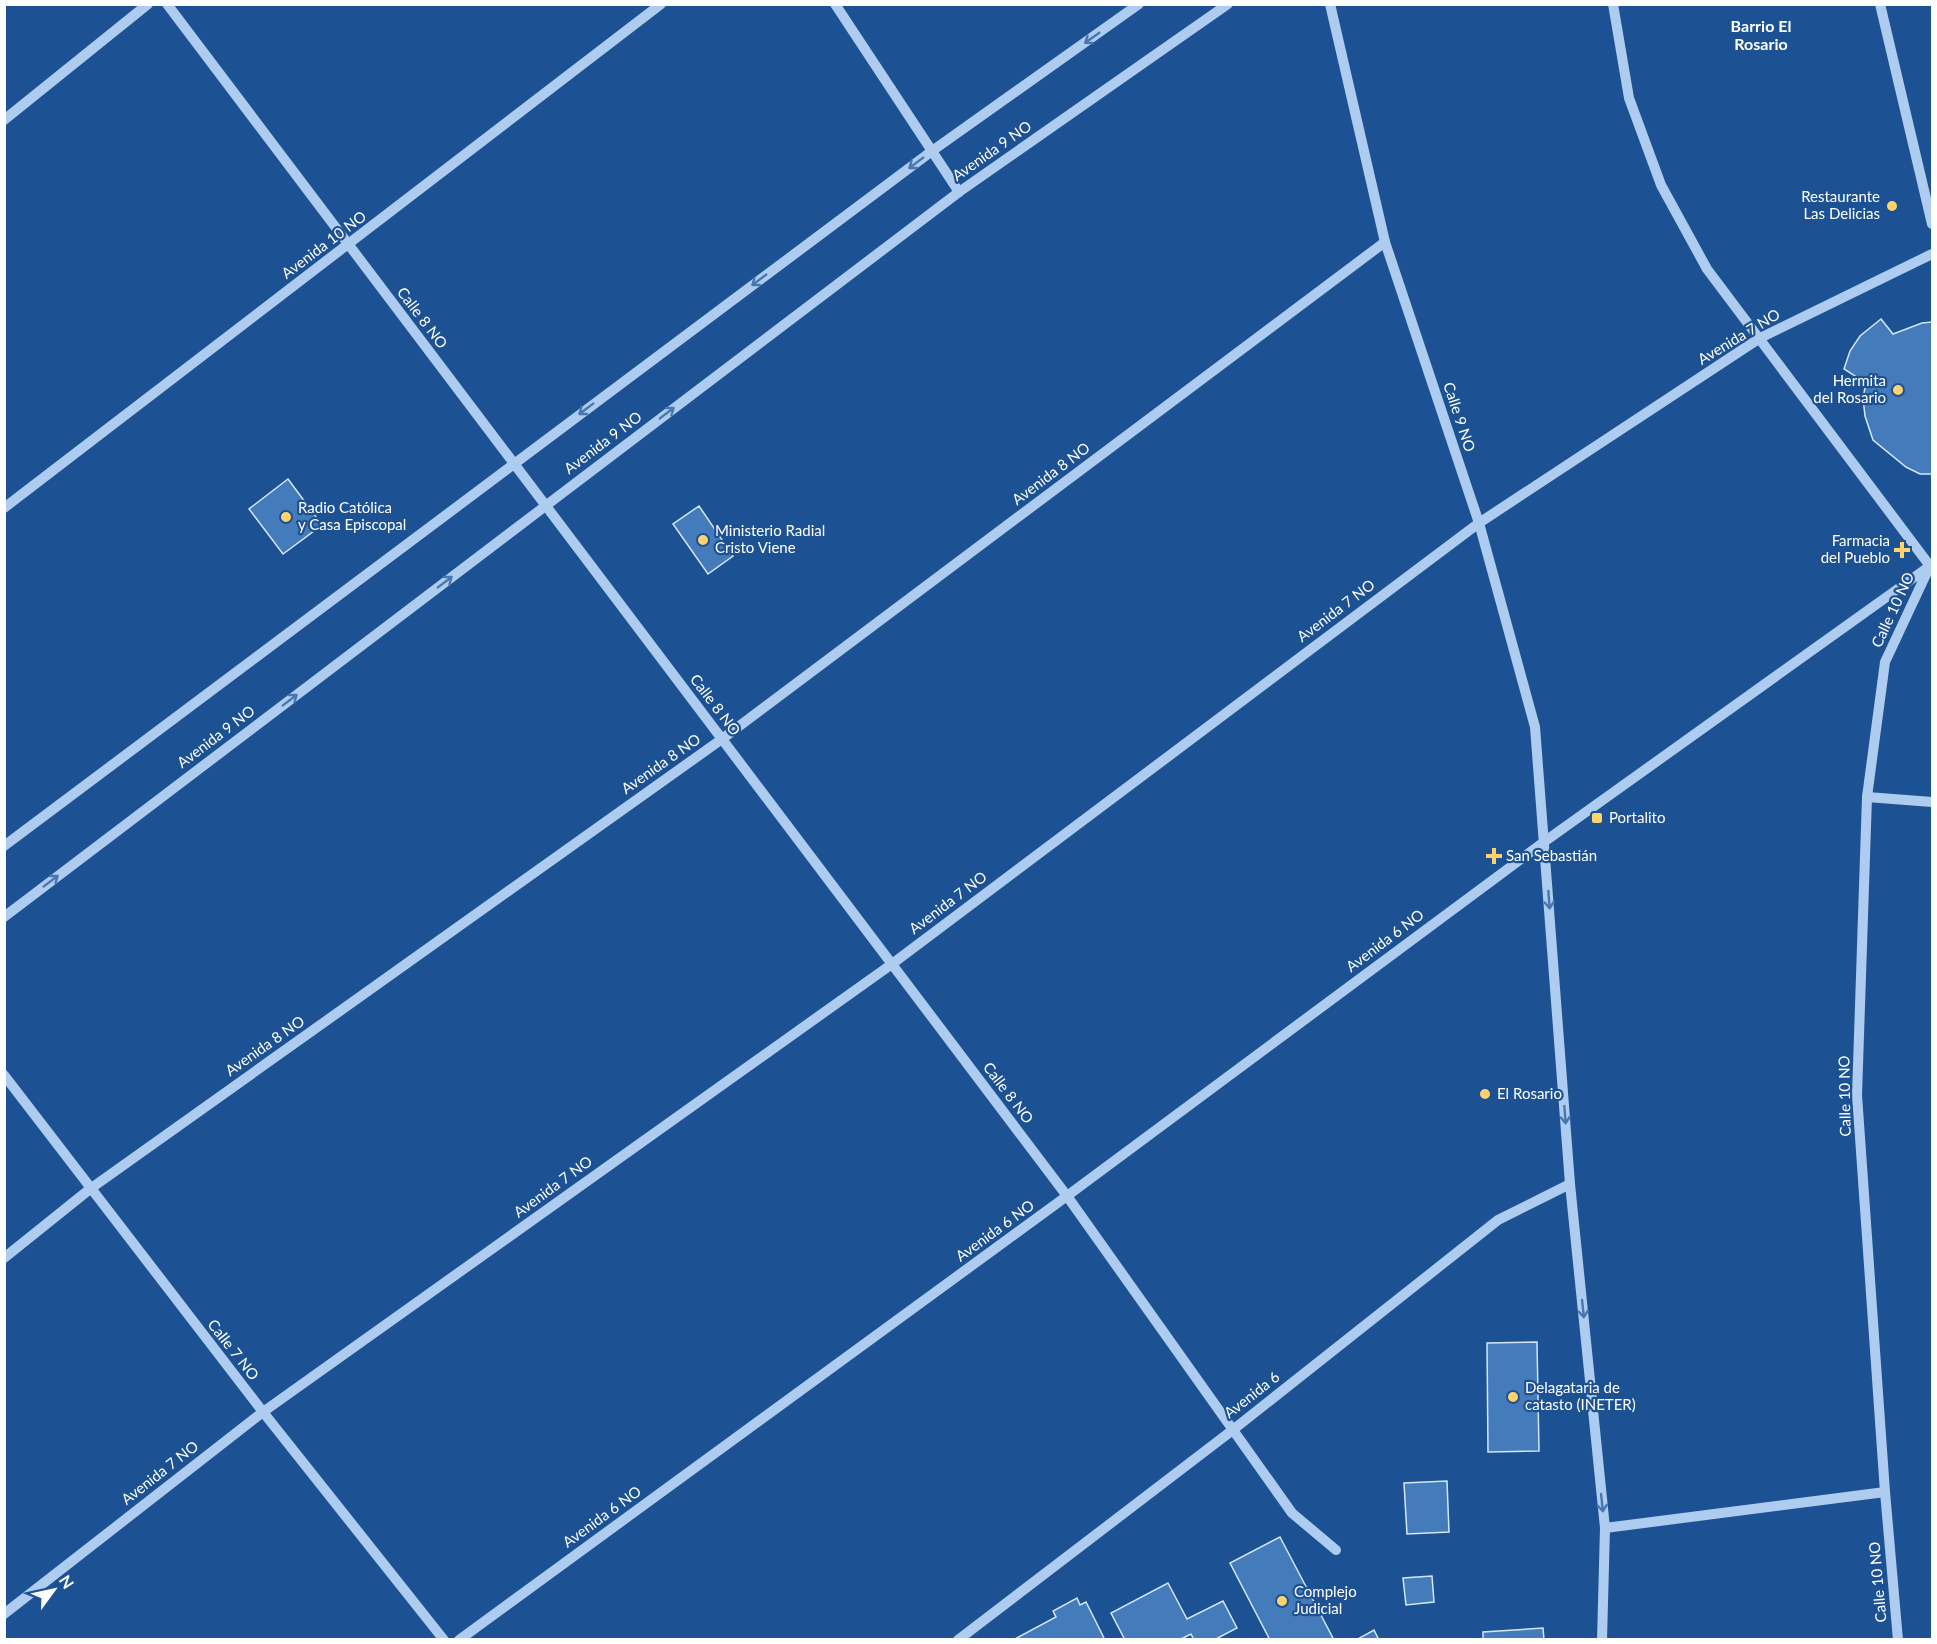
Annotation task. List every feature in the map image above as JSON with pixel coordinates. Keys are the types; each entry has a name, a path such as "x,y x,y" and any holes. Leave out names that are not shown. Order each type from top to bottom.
{"street":[{"path":"4,120 148,4"},
{"name":"Calle 8 NO","path":"167,4 1067,1196 1292,1513 1336,1550"},
{"name":"Avenida 10 NO","path":"4,508 349,246 661,4"},
{"path":"835,4 959,192"},
{"path":"4,846 932,151 1139,4"},
{"name":"Avenida 9 NO","path":"4,916 959,192 1228,4"},
{"name":"Calle 9 NO","path":"1330,4 1385,242 1479,523 1535,728 1570,1184 1605,1528 1602,1640"},
{"path":"1544,842 1931,565 1707,269 1661,185 1629,98 1613,4"},
{"path":"1880,4 1932,224"},
{"name":"Avenida 8 NO","path":"4,1258 90,1189 722,739 1385,242"},
{"name":"Avenida 7 NO","path":"4,1614 263,1412 892,964 1479,523 1760,338 1932,254"},
{"name":"Calle 10 NO","path":"1898,1640 1885,1492 1857,1095 1867,797 1885,662 1931,565"},
{"path":"1867,797 1932,802"},
{"name":"Avenida 6 NO","path":"459,1640 1067,1196 1544,842"},
{"name":"Calle 7 NO","path":"4,1075 263,1412 444,1640"},
{"name":"Avenida 6","path":"958,1640 1234,1429 1498,1220 1570,1184"},
{"path":"1605,1528 1885,1492"}],"building":[{"name":"Hermita del Rosario","path":"1881,319 1893,334 1922,323 1932,322 1932,474 1920,474 1906,467 1873,440 1865,416 1863,398 1866,383 1844,369 1850,351 1860,336"},
{"name":"Radio Católica y Casa Episcopal","path":"288,479 322,525 283,554 249,509"},
{"name":"Ministerio Radial Cristo Viene","path":"699,506 733,556 708,574 673,524"},
{"name":"Delagataria de catasto (INETER)","path":"1537,1342 1539,1451 1488,1452 1487,1343"},
{"path":"1447,1481 1449,1532 1407,1534 1404,1483"},
{"name":"Complejo Judicial","path":"1280,1537 1334,1640 1270,1640 1230,1563"},
{"path":"1432,1576 1434,1602 1406,1605 1403,1578"},
{"path":"1168,1583 1187,1619 1223,1601 1237,1628 1214,1640 1194,1640 1191,1634 1179,1640 1125,1640 1111,1613"},
{"path":"1077,1598 1080,1605 1086,1602 1105,1640 1013,1640 1056,1617 1053,1611"},
{"path":"1543,1628 1544,1640 1483,1640 1483,1632"},
{"name":"Complejo Judicial","path":"1374,1630 1379,1640 1356,1640"}],"place":[{"name":"Restaurante Las Delicias","path":"1892,206"},
{"name":"Hermita del Rosario","path":"1898,390"},
{"name":"Radio Católica y Casa Episcopal","path":"286,517"},
{"name":"Ministerio Radial Cristo Viene","path":"703,540"},
{"name":"Farmacia del Pueblo","path":"1902,550"},
{"name":"Portalito","path":"1597,818"},
{"name":"San Sebastián","path":"1494,856"},
{"name":"El Rosario","path":"1485,1094"},
{"name":"Delagataria de catasto (INETER)","path":"1513,1397"},
{"name":"Complejo Judicial","path":"1282,1601"}],"district":[{"name":"Barrio El Rosario","path":"1761,35"}]}
